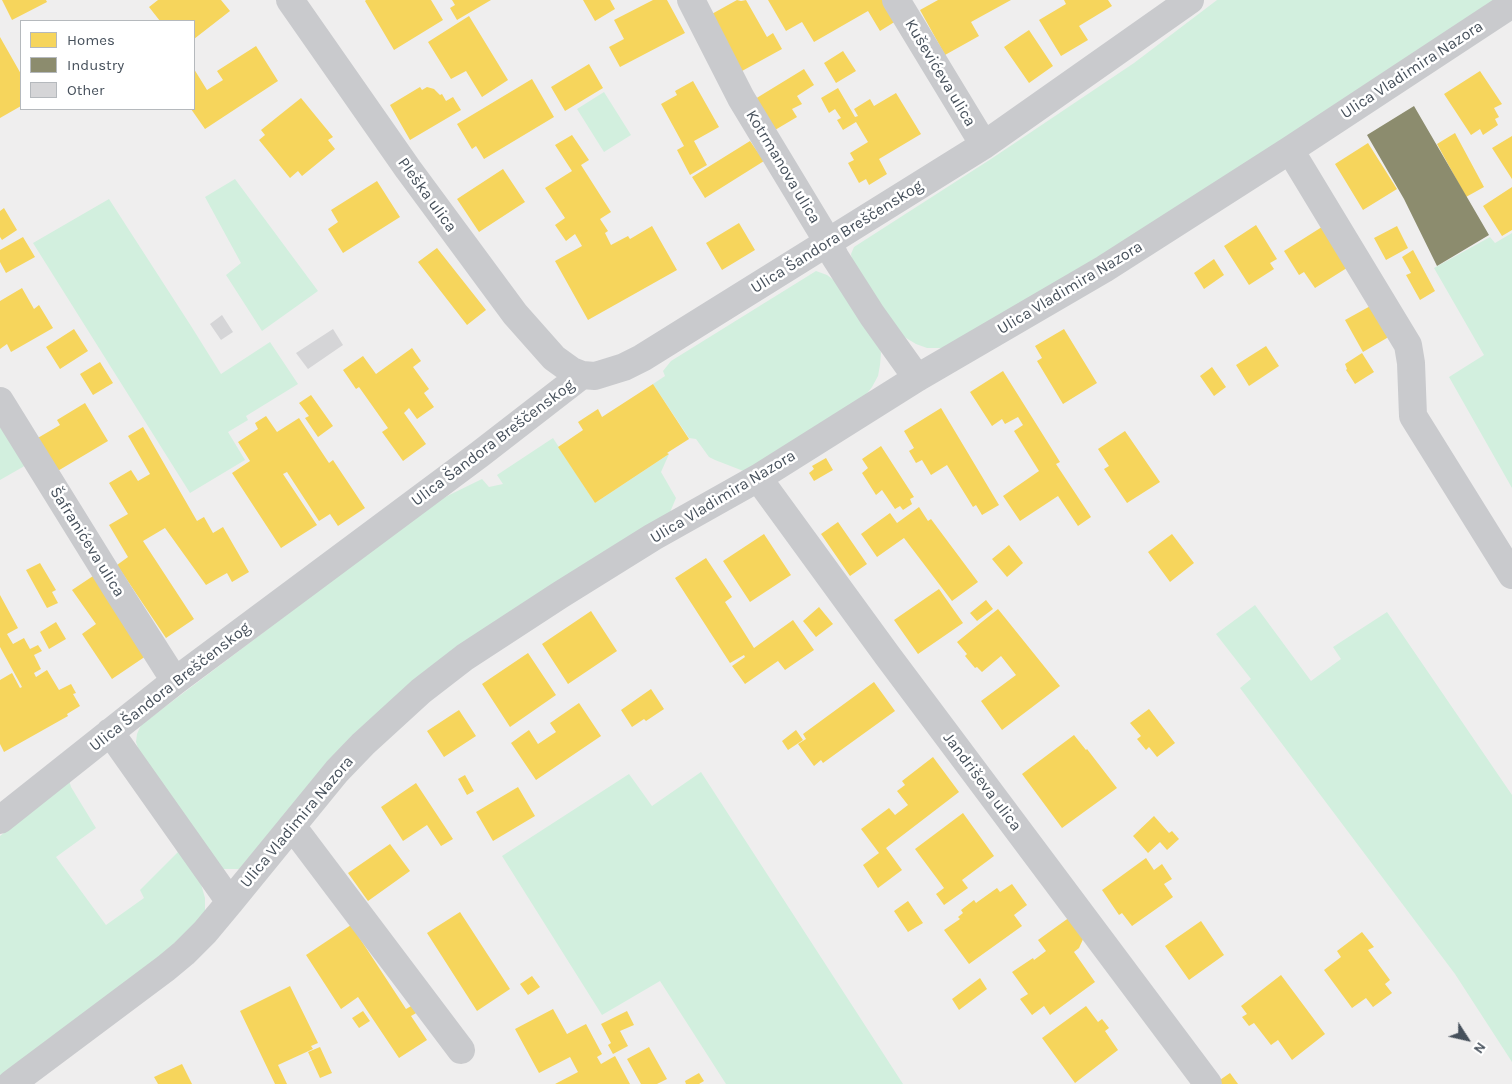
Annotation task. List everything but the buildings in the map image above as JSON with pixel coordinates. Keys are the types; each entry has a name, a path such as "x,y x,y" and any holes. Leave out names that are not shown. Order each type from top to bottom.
{"street":[{"name":"Pleška ulica","path":"290,0 408,169 515,314 554,358 572,371 582,375"},
{"name":"Kotrmanova ulica","path":"691,0 741,98 828,242 835,257 866,306 917,378"},
{"name":"Kuševićeva ulica","path":"896,0 984,145"},
{"name":"Ulica Šandora Breščenskog","path":"0,820 175,681 480,454 582,375 594,376 607,373 642,358 984,145 1190,0"},
{"name":"Ulica Vladimira Nazora","path":"11,1084 166,968 205,932 315,796 363,744 421,691 465,657 568,589 758,478 917,378 1104,269 1290,150 1512,4"},
{"path":"1290,150 1408,345 1411,363 1413,416 1512,575"},
{"name":"Šafranićeva ulica","path":"0,401 175,681"},
{"name":"Jandriševa ulica","path":"758,478 887,655 1208,1084"},
{"path":"110,732 230,902"},
{"path":"292,826 461,1050"}],"green space":[{"path":"1217,0 1502,0 978,334 942,348 927,348 896,332 853,267 851,254 854,247 991,159 1134,63"},
{"path":"604,92 631,135 604,152 577,109"},
{"path":"235,179 318,291 262,331 226,275 241,263 205,197"},
{"path":"109,199 221,374 270,342 298,384 246,416 248,420 228,432 245,460 190,493 33,243"},
{"path":"1512,233 1512,488 1449,377 1484,355 1434,268 1490,237 1495,243"},
{"path":"816,271 827,275 839,284 878,340 881,353 880,365 878,376 872,387 865,396 746,472 709,457 696,439 689,438 653,384 665,376 663,371 671,361"},
{"path":"0,417 28,464 0,480"},
{"path":"553,438 595,503 669,454 661,472 676,498 668,517 458,649 243,869 223,869 140,754 136,742 141,725 437,501 482,479 489,487 503,484 497,475"},
{"path":"1255,605 1311,681 1341,659 1333,647 1387,612 1512,795 1512,1062 1455,974 1240,688 1251,679 1216,634"},
{"path":"701,772 903,1084 726,1084 660,981 602,1015 502,856 629,774 652,806"},
{"path":"69,780 71,787 96,828 56,857 106,925 144,898 140,890 182,848 201,884 205,898 205,911 199,922 185,938 0,1080 0,836"}]}
